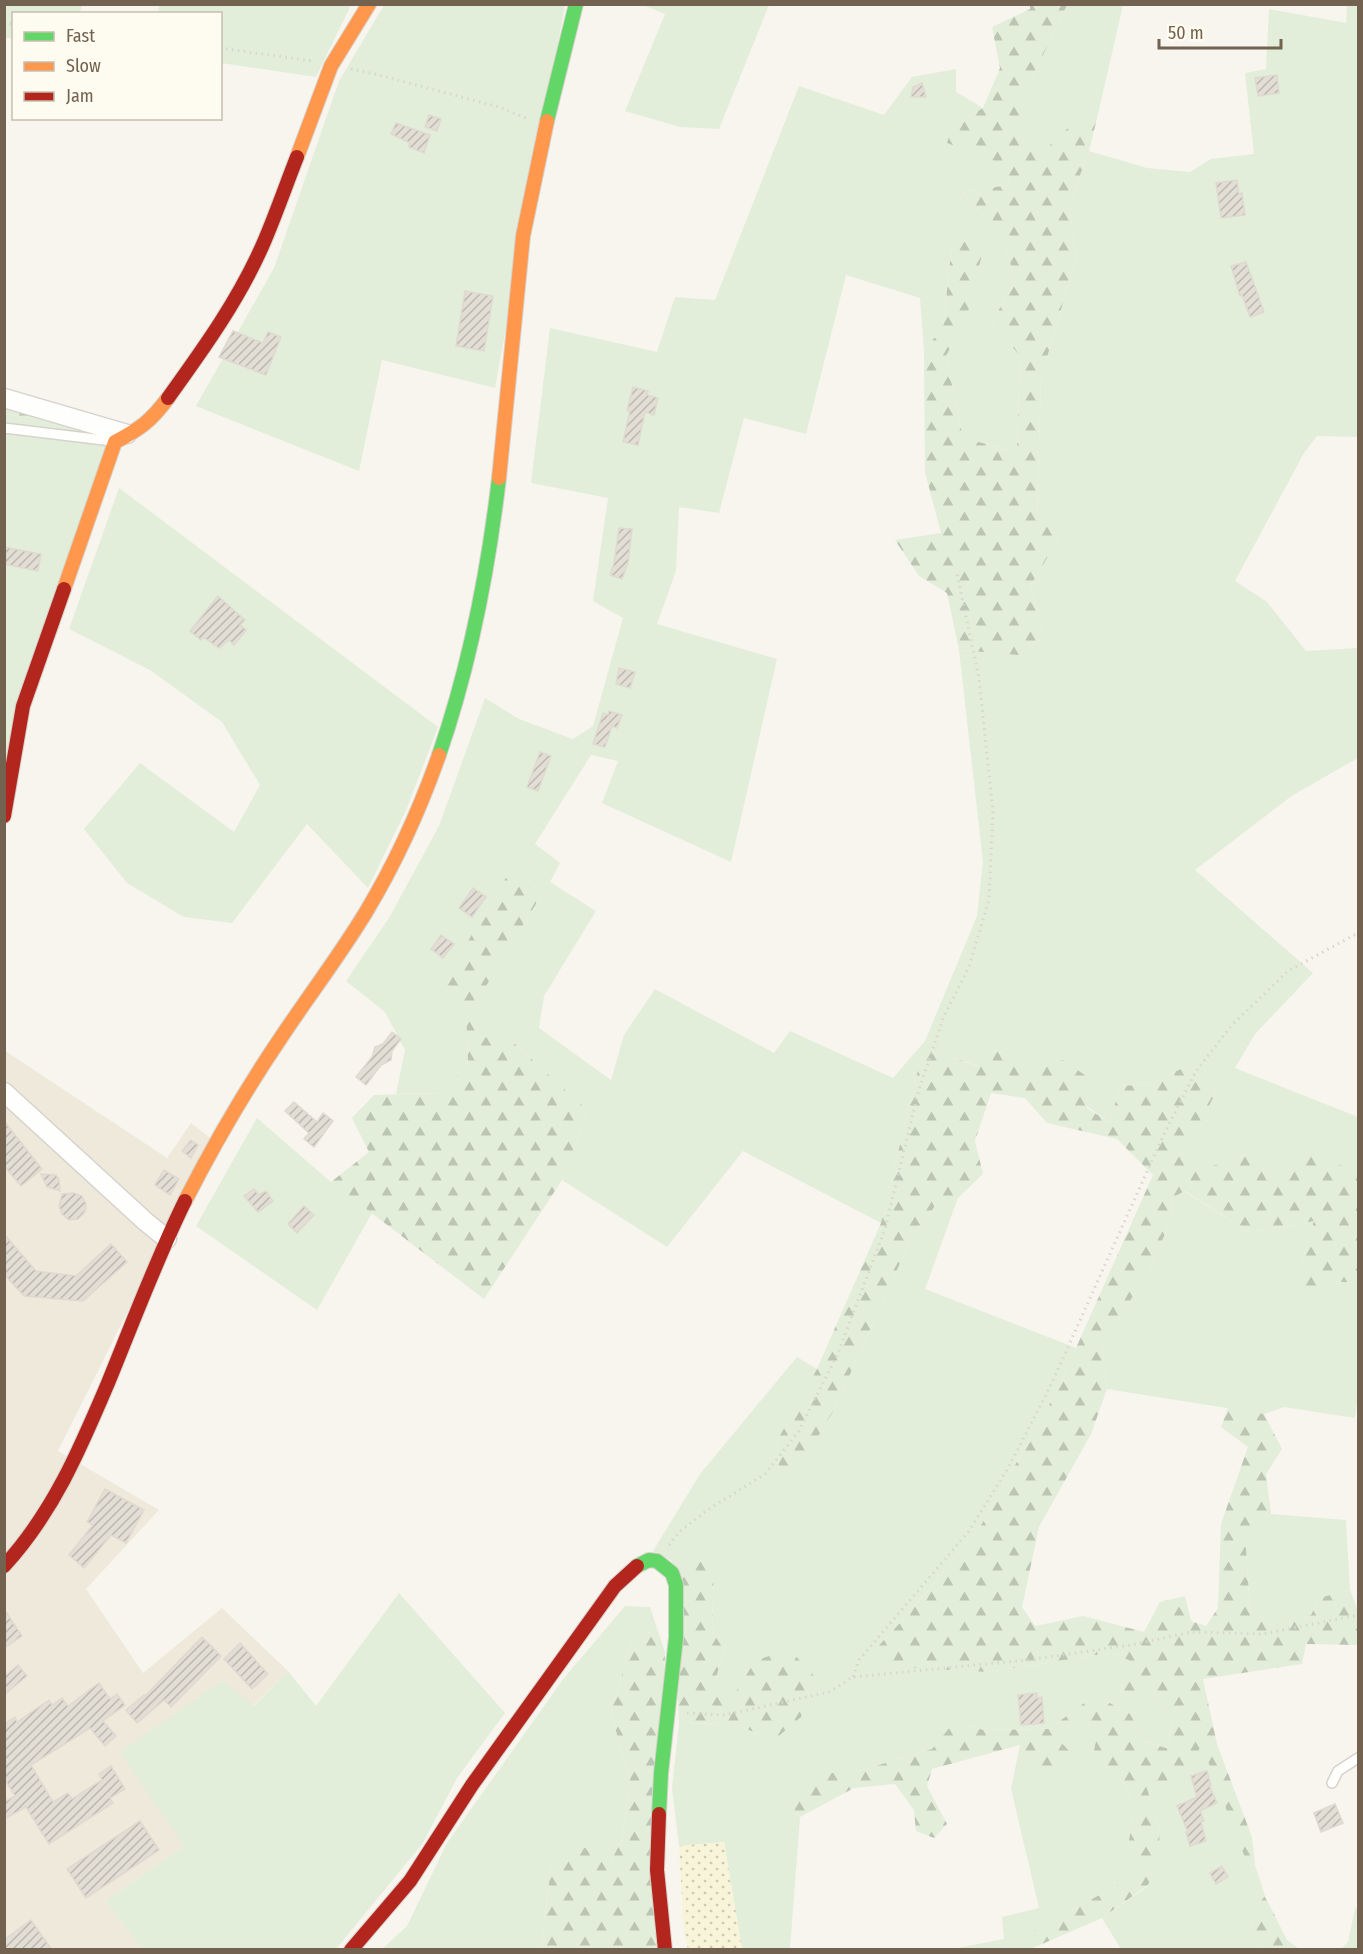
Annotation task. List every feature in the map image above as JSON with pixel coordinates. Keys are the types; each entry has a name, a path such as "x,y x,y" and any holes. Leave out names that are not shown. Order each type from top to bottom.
{"street":[{"path":"4,816 23,706 121,438 141,428 157,413 210,340 241,288 264,243 331,66 369,4"},
{"path":"4,1566 37,1527 62,1488 167,1239 192,1186 272,1050 356,928 382,884 411,825 437,760 473,633 490,547 523,236 546,123 576,4"},
{"path":"4,398 121,438"},
{"path":"4,1092 167,1239"},
{"path":"351,1950 410,1881 472,1785 615,1587 634,1567 649,1560 657,1561 672,1573 676,1585 675,1638 661,1773 657,1870 665,1950"}],"lane":[{"path":"4,428 121,438"},
{"path":"1332,1783 1338,1771 1359,1758"}],"path":[{"path":"222,48 379,75 499,107 518,116 546,123"},
{"path":"657,1561 680,1532 706,1511 765,1474 799,1431 809,1412 838,1353 885,1229 919,1089 944,1016 969,967 986,912 989,900 993,811 979,678 957,574"},
{"path":"853,1677 859,1660 969,1531 1008,1468 1050,1387 1162,1136 1196,1071 1232,1024 1288,971 1359,933"},
{"path":"667,1712 725,1715 828,1692 853,1677 1027,1660 1131,1645 1192,1632 1263,1634 1359,1615"}],"shaded area":[{"path":"4,1050 167,1158 191,1123 213,1140 58,1451 159,1510 86,1589 143,1673 222,1608 288,1671 253,1706 184,1846 106,1901 142,1949 5,1949"}],"green space":[{"path":"5,4 82,4 80,12 12,12 12,38 5,38"},
{"path":"159,4 351,5 316,77 222,63 222,12 158,12"},
{"path":"384,5 565,5 495,388 382,360 359,471 196,406 274,268 339,81"},
{"path":"643,5 769,5 719,129 680,127 625,111 665,14"},
{"path":"1030,5 1067,5 1025,93 1025,136 1047,148 1068,128 1098,114 1089,151 1069,205 1076,258 1041,378 1037,517 1059,538 1031,585 1044,636 1018,655 959,650 947,593 919,576 895,540 941,533 925,472 924,351 943,327 952,245 962,233 982,254 967,316 946,356 963,438 1017,452 1020,356 992,322 1015,281 1004,239 962,193 1008,185 1010,167 947,143 952,127 983,108 1000,68 992,27 1030,9"},
{"path":"1067,5 1123,5 1098,114 1068,128 1047,148 1025,136 1025,93"},
{"path":"1347,5 1358,5 1358,437 1317,436 1304,453 1235,581 1267,602 1306,651 1358,648 1358,758 1293,795 1195,870 1313,973 1255,1034 1235,1068 1358,1117 1358,1176 1354,1170 1278,1182 1247,1154 1200,1170 1185,1151 1216,1092 1189,1065 1150,1084 1121,1086 1109,1122 1034,1068 996,1050 977,1066 950,1056 925,1042 881,1223 743,1151 667,1247 562,1180 588,1111 514,1043 480,1037 479,996 542,894 513,866 441,986 466,1014 468,1061 444,1093 396,1094 405,1050 385,1012 346,981 389,918 439,826 485,698 519,719 573,739 593,726 623,618 593,601 608,498 531,483 550,328 657,352 675,297 715,300 799,86 884,115 912,77 956,69 956,92 983,108 952,127 1010,167 1008,185 962,193 1004,239 1015,281 992,322 1020,356 1017,452 963,438 946,356 967,315 962,234 952,245 943,327 924,351 920,298 846,275 806,434 744,418 719,513 679,507 676,571 657,624 777,659 731,862 602,803 618,761 591,755 535,844 560,863 550,882 596,911 544,996 539,1028 611,1080 624,1035 655,989 774,1053 790,1031 893,1078 925,1041 977,916 983,862 959,650 1018,655 1044,636 1031,585 1059,538 1037,517 1041,378 1076,258 1069,205 1089,151 1147,168 1190,172 1211,159 1254,154 1245,73 1266,69 1269,9 1346,23"},
{"path":"5,397 111,431 5,414"},
{"path":"5,414 111,431 5,762"},
{"path":"119,488 438,727 407,808 368,888 307,824 232,923 184,917 127,883 84,829 140,763 234,832 260,785 222,722 150,670 69,629"},
{"path":"513,866 542,894 480,996 480,1036 514,1043 588,1111 562,1180 484,1299 331,1182 369,1152 352,1118 374,1095 444,1093 468,1061 466,1014 441,986"},
{"path":"925,1041 950,1056 976,1066 996,1050 1034,1068 1063,1060 1089,1078 1087,1108 1109,1122 1121,1086 1150,1084 1189,1065 1216,1092 1186,1151 1200,1170 1247,1154 1278,1182 1308,1153 1354,1170 1358,1176 1358,1283 1329,1281 1304,1296 1301,1264 1314,1221 1250,1233 1185,1191 1171,1198 1172,1217 1151,1267 1102,1346 1107,1389 1091,1434 1039,1527 1022,1607 1035,1626 1083,1616 1144,1632 1160,1602 1185,1596 1191,1621 1206,1626 1218,1608 1221,1524 1248,1447 1221,1427 1228,1408 1264,1414 1282,1449 1266,1474 1271,1514 1246,1548 1250,1609 1270,1625 1311,1615 1319,1598 1350,1590 1358,1608 1358,1645 1306,1644 1302,1664 1203,1679 1217,1744 1252,1837 1255,1865 1247,1863 1201,1743 1196,1760 1170,1781 1145,1782 1160,1831 1157,1865 1148,1885 1102,1918 1033,1948 1026,1935 1138,1874 1128,1845 1135,1809 1125,1784 1094,1751 1098,1729 1081,1719 1054,1735 1071,1753 1058,1774 1036,1771 1020,1745 932,1769 927,1786 947,1824 934,1838 916,1831 914,1810 895,1784 854,1788 800,1817 786,1800 817,1773 852,1773 932,1749 955,1721 983,1730 1049,1729 1095,1695 1130,1714 1145,1742 1166,1748 1173,1724 1159,1698 1121,1695 1129,1660 1108,1653 989,1672 875,1666 872,1653 910,1612 979,1529 1056,1393 1153,1175 1117,1139 1047,1123 1025,1098 991,1093 975,1141 983,1174 958,1198 937,1203 910,1241 834,1410 800,1467 779,1471 777,1441 817,1369 881,1223"},
{"path":"257,1118 331,1182 372,1213 317,1310 196,1226"},
{"path":"1184,1191 1250,1233 1314,1221 1301,1264 1329,1281 1358,1283 1358,1395 1355,1418 1284,1407 1264,1414 1107,1389 1102,1346 1151,1267 1172,1217 1171,1198"},
{"path":"958,1198 925,1289 1076,1348 1056,1393 979,1529 910,1612 872,1653 989,1672 1108,1653 1130,1659 1121,1694 1159,1698 1173,1724 1166,1748 1145,1742 1130,1714 1095,1695 1049,1729 983,1730 955,1721 932,1749 852,1773 817,1774 786,1800 800,1817 790,1949 742,1949 724,1842 679,1846 672,1788 679,1723 734,1724 774,1740 755,1661 732,1699 712,1692 724,1650 712,1631 714,1568 672,1561 653,1551 700,1474 797,1357 817,1369 777,1442 779,1471 834,1410 910,1241 937,1203"},
{"path":"1271,1514 1346,1520 1350,1590 1319,1598 1311,1615 1270,1625 1250,1609 1246,1548"},
{"path":"697,1555 714,1568 712,1631 724,1650 712,1692 732,1698 755,1661 789,1649 818,1680 801,1717 774,1740 734,1724 679,1723 672,1561"},
{"path":"399,1593 505,1713 457,1778 423,1843 336,1949 142,1949 106,1901 184,1846 120,1752 223,1680 254,1706 288,1671 316,1706"},
{"path":"625,1606 650,1607 657,1628 631,1642 611,1713 630,1781 622,1840 610,1863 551,1865 541,1949 381,1950 407,1926 447,1843 564,1678"},
{"path":"657,1628 665,1652 657,1949 541,1950 551,1865 577,1843 610,1863 622,1840 630,1781 611,1713 631,1642"},
{"path":"1081,1718 1099,1729 1094,1751 1125,1784 1135,1809 1128,1845 1138,1874 1027,1935 1033,1948 947,1950 1004,1939 1002,1917 1039,1908 1011,1789 1020,1745 1036,1771 1054,1735"},
{"path":"1202,1742 1247,1863 1255,1865 1265,1896 1249,1916 1257,1937 1265,1949 1121,1949 1102,1918 1148,1886 1160,1831 1145,1782"},
{"path":"1265,1896 1287,1940 1299,1949 1265,1949 1257,1937 1249,1916"},
{"path":"1358,1907 1358,1949 1340,1950 1348,1942 1355,1909"}],"sand":[{"path":"724,1842 742,1949 688,1949 684,1932 679,1846"}],"building":[{"path":"1277,75 1279,93 1258,96 1255,78"},
{"path":"922,83 926,97 911,97 913,87"},
{"path":"429,115 441,119 437,131 425,127"},
{"path":"396,123 430,135 424,153 409,147 410,143 391,134"},
{"path":"1237,180 1239,194 1242,193 1245,215 1221,218 1216,183"},
{"path":"1246,262 1264,312 1250,317 1242,295 1240,296 1231,266"},
{"path":"465,291 493,296 484,351 456,346"},
{"path":"233,331 263,343 268,332 281,337 266,375 219,357"},
{"path":"633,387 648,391 647,395 658,398 654,415 645,412 638,445 623,442"},
{"path":"619,528 632,529 628,563 622,579 610,575"},
{"path":"4,547 41,554 38,571 4,564"},
{"path":"218,596 245,620 240,625 246,630 234,645 229,640 219,648 203,637 201,640 190,631"},
{"path":"619,668 635,672 630,688 616,684"},
{"path":"609,711 622,715 617,728 612,726 605,747 593,744 603,713 608,715"},
{"path":"540,752 551,756 538,791 527,787"},
{"path":"473,888 486,897 472,917 459,908"},
{"path":"441,935 454,944 443,958 431,949"},
{"path":"392,1032 401,1039 392,1051 391,1060 381,1065 366,1085 356,1077 372,1057 375,1047 383,1044"},
{"path":"294,1102 317,1122 323,1113 333,1121 314,1147 304,1139 309,1133 285,1111"},
{"path":"4,1121 42,1169 21,1186 4,1166"},
{"path":"191,1140 198,1145 191,1158 182,1151"},
{"path":"164,1170 179,1179 170,1195 155,1185"},
{"path":"41,1174 56,1175 59,1179 60,1191 47,1187"},
{"path":"254,1189 259,1195 266,1191 273,1201 258,1212 244,1196"},
{"path":"74,1193 82,1196 86,1209 78,1219 69,1220 62,1214 59,1206 62,1194"},
{"path":"304,1206 314,1215 297,1233 288,1224"},
{"path":"4,1234 36,1271 76,1276 111,1244 127,1262 83,1301 24,1296 4,1274"},
{"path":"105,1489 144,1510 126,1543 111,1535 84,1568 69,1555 93,1525 87,1522"},
{"path":"4,1609 22,1636 4,1648"},
{"path":"202,1637 221,1656 171,1707 164,1700 137,1723 126,1710 145,1696"},
{"path":"240,1643 268,1674 252,1689 224,1659"},
{"path":"18,1665 27,1676 4,1695 4,1677"},
{"path":"99,1683 110,1699 117,1694 125,1705 103,1721 116,1736 105,1746 90,1728 31,1765 53,1802 68,1793 72,1799 102,1780 99,1774 111,1766 125,1789 110,1798 113,1803 49,1844 26,1807 4,1819 4,1802 15,1796 4,1778 4,1724 15,1717 17,1722 49,1700 52,1705 62,1698 68,1706"},
{"path":"1037,1693 1037,1698 1042,1697 1044,1723 1021,1725 1018,1695"},
{"path":"1207,1771 1211,1785 1209,1785 1217,1803 1200,1811 1204,1821 1201,1822 1206,1841 1190,1846 1186,1832 1188,1832 1177,1806 1197,1797 1191,1776"},
{"path":"1335,1804 1343,1823 1321,1832 1314,1813"},
{"path":"140,1821 159,1850 86,1898 67,1869"},
{"path":"1222,1866 1228,1877 1216,1884 1210,1873"},
{"path":"31,1920 52,1950 4,1950 4,1940"}],"traffic: fast":[{"path":"547,121 576,4"},
{"path":"439,755 469,653 489,548 499,478"},
{"path":"637,1566 649,1560 657,1561 672,1573 676,1585 676,1638 661,1773 659,1814"}],"traffic: slow":[{"path":"297,157 331,66 369,4"},
{"path":"499,478 523,236 547,121"},
{"path":"64,589 115,442 144,424 168,398"},
{"path":"185,1201 256,1076 346,944 377,893 407,835 439,755"}],"traffic: jam":[{"path":"168,398 208,341 244,283 264,242 297,157"},
{"path":"4,816 23,706 64,589"},
{"path":"4,1566 37,1524 76,1456 154,1268 185,1201"},
{"path":"351,1950 410,1881 472,1785 615,1586 637,1566"},
{"path":"659,1814 657,1870 665,1950"}]}
